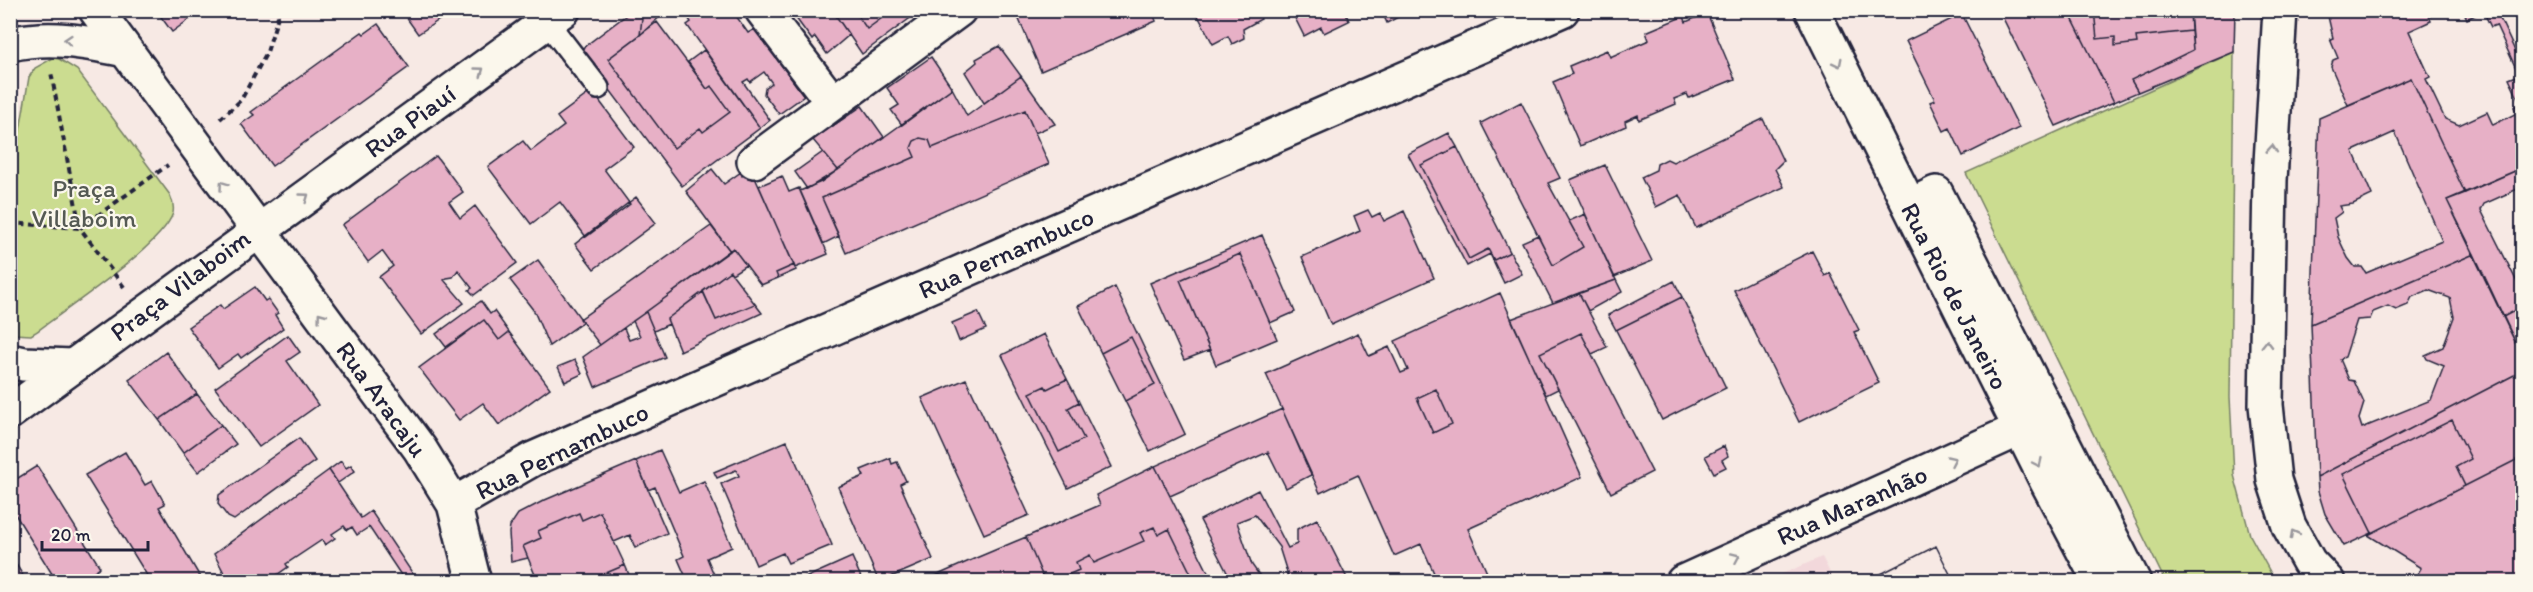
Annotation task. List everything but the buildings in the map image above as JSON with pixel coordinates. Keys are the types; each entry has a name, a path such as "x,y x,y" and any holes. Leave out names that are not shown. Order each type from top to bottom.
{"street":[{"name":"Praça Vilaboim","path":"10,412 258,232 96,10"},
{"path":"762,10 833,103"},
{"path":"754,161 959,10"},
{"name":"Rua Pernambuco","path":"454,504 533,459 1562,10"},
{"name":"Rua Rio de Janeiro","path":"1812,10 2100,582"},
{"path":"2280,10 2270,180 2266,405 2274,480 2289,526 2309,562 2328,582"},
{"name":"Rua Piauí","path":"258,232 555,16"},
{"path":"10,44 27,40 68,40 124,50"},
{"path":"1910,206 1936,193 2134,582"},
{"name":"Rua Aracaju","path":"258,232 420,449 454,504 474,582"},
{"path":"10,361 72,366"},
{"name":"Rua Maranhão","path":"1683,582 2022,428"}],"lane":[{"path":"555,16 598,88"}],"path":[{"path":"218,121 241,100 262,62 270,43 277,10"},
{"path":"51,71 80,228 129,292"},
{"path":"10,224 80,228 173,162"}],"shaded area":[{"path":"1822,557 1834,581 1766,581"}],"green space":[{"path":"2234,52 2230,397 2234,475 2250,535 2275,581 2165,581 1966,173"},
{"name":"Praça Villaboim","path":"53,58 77,70 170,195 173,213 152,242 90,293 31,335 13,334 10,333 11,183 29,77 35,68"}]}
